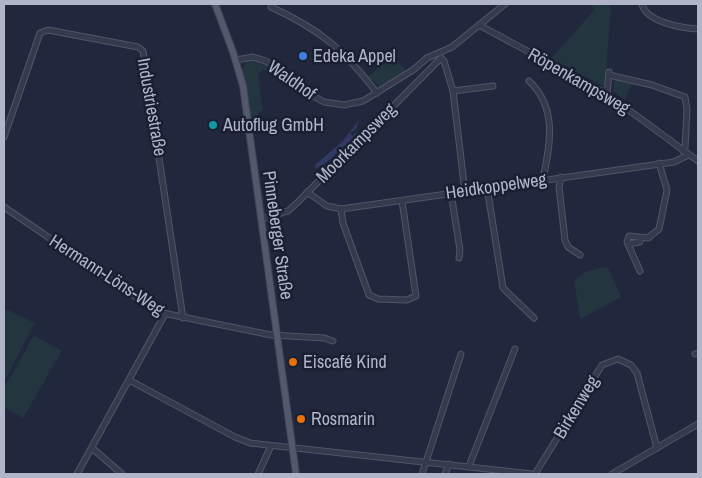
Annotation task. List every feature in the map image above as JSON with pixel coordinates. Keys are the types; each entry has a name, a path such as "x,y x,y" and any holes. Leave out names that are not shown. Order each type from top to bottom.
{"main road":[{"name":"Pinneberger Straße","path":"215,4 236,60 243,86 296,474"}],"street":[{"path":"479,25 505,4"},
{"path":"642,4 649,15 680,26 698,29"},
{"path":"271,7 305,22 327,37 377,93"},
{"name":"Waldhof","path":"236,60 253,57 266,61 313,96 336,104 358,103 377,93 427,58 452,47 479,25"},
{"name":"Röpenkampsweg","path":"479,25 607,94 698,161"},
{"name":"Industriestraße","path":"4,136 40,33 44,30 138,46 144,51 183,318"},
{"name":"Moorkampsweg","path":"262,220 288,211 441,58 444,61 453,91"},
{"path":"607,94 609,74 652,85 685,98 687,109 685,153"},
{"path":"529,80 543,99 550,122 549,148 543,179"},
{"path":"464,184 453,91 493,86"},
{"name":"Heidkoppelweg","path":"341,209 486,187 674,162 685,153"},
{"path":"640,271 628,244 629,236 648,238 659,229 667,190 659,163"},
{"path":"561,177 560,187 565,240 568,247 580,255"},
{"path":"486,187 503,288 534,318"},
{"path":"307,192 327,206 341,209 343,223 366,290 378,298 411,300 416,296 402,200"},
{"path":"451,193 460,250 459,258"},
{"name":"Hermann-Löns-Weg","path":"4,207 125,290 165,314 277,336 324,338 333,341"},
{"path":"628,244 640,242 641,238"},
{"path":"77,474 165,314"},
{"path":"469,466 515,348"},
{"path":"422,474 461,354"},
{"name":"Birkenweg","path":"533,474 602,365 618,358 631,365 637,373 657,448"},
{"path":"129,380 234,437 271,446 533,474"},
{"path":"612,474 698,424"},
{"path":"258,474 271,446"},
{"path":"92,448 122,474"},
{"path":"445,474 449,464"}],"shaded area":[{"path":"590,4 611,4 605,87 551,59 595,9"},
{"path":"393,56 406,71 380,86 368,77"},
{"path":"252,60 264,63 270,71 268,73 263,69 258,75 263,111 258,112 258,116 251,121 242,69 247,61"},
{"path":"615,78 633,81 625,100 613,91"},
{"path":"607,266 621,297 580,319 574,281 585,272"},
{"path":"4,308 35,323 4,382"},
{"path":"34,335 62,351 23,418 4,407 4,388"}],"water":[{"path":"359,120 356,129 350,133 352,136 357,132 358,134 327,162 316,169 315,165 343,141"}],"place":[{"name":"Edeka Appel","path":"303,56"},
{"name":"Autoflug GmbH","path":"213,125"},
{"name":"Eiscafé Kind","path":"293,362"},
{"name":"Rosmarin","path":"301,419"}]}
